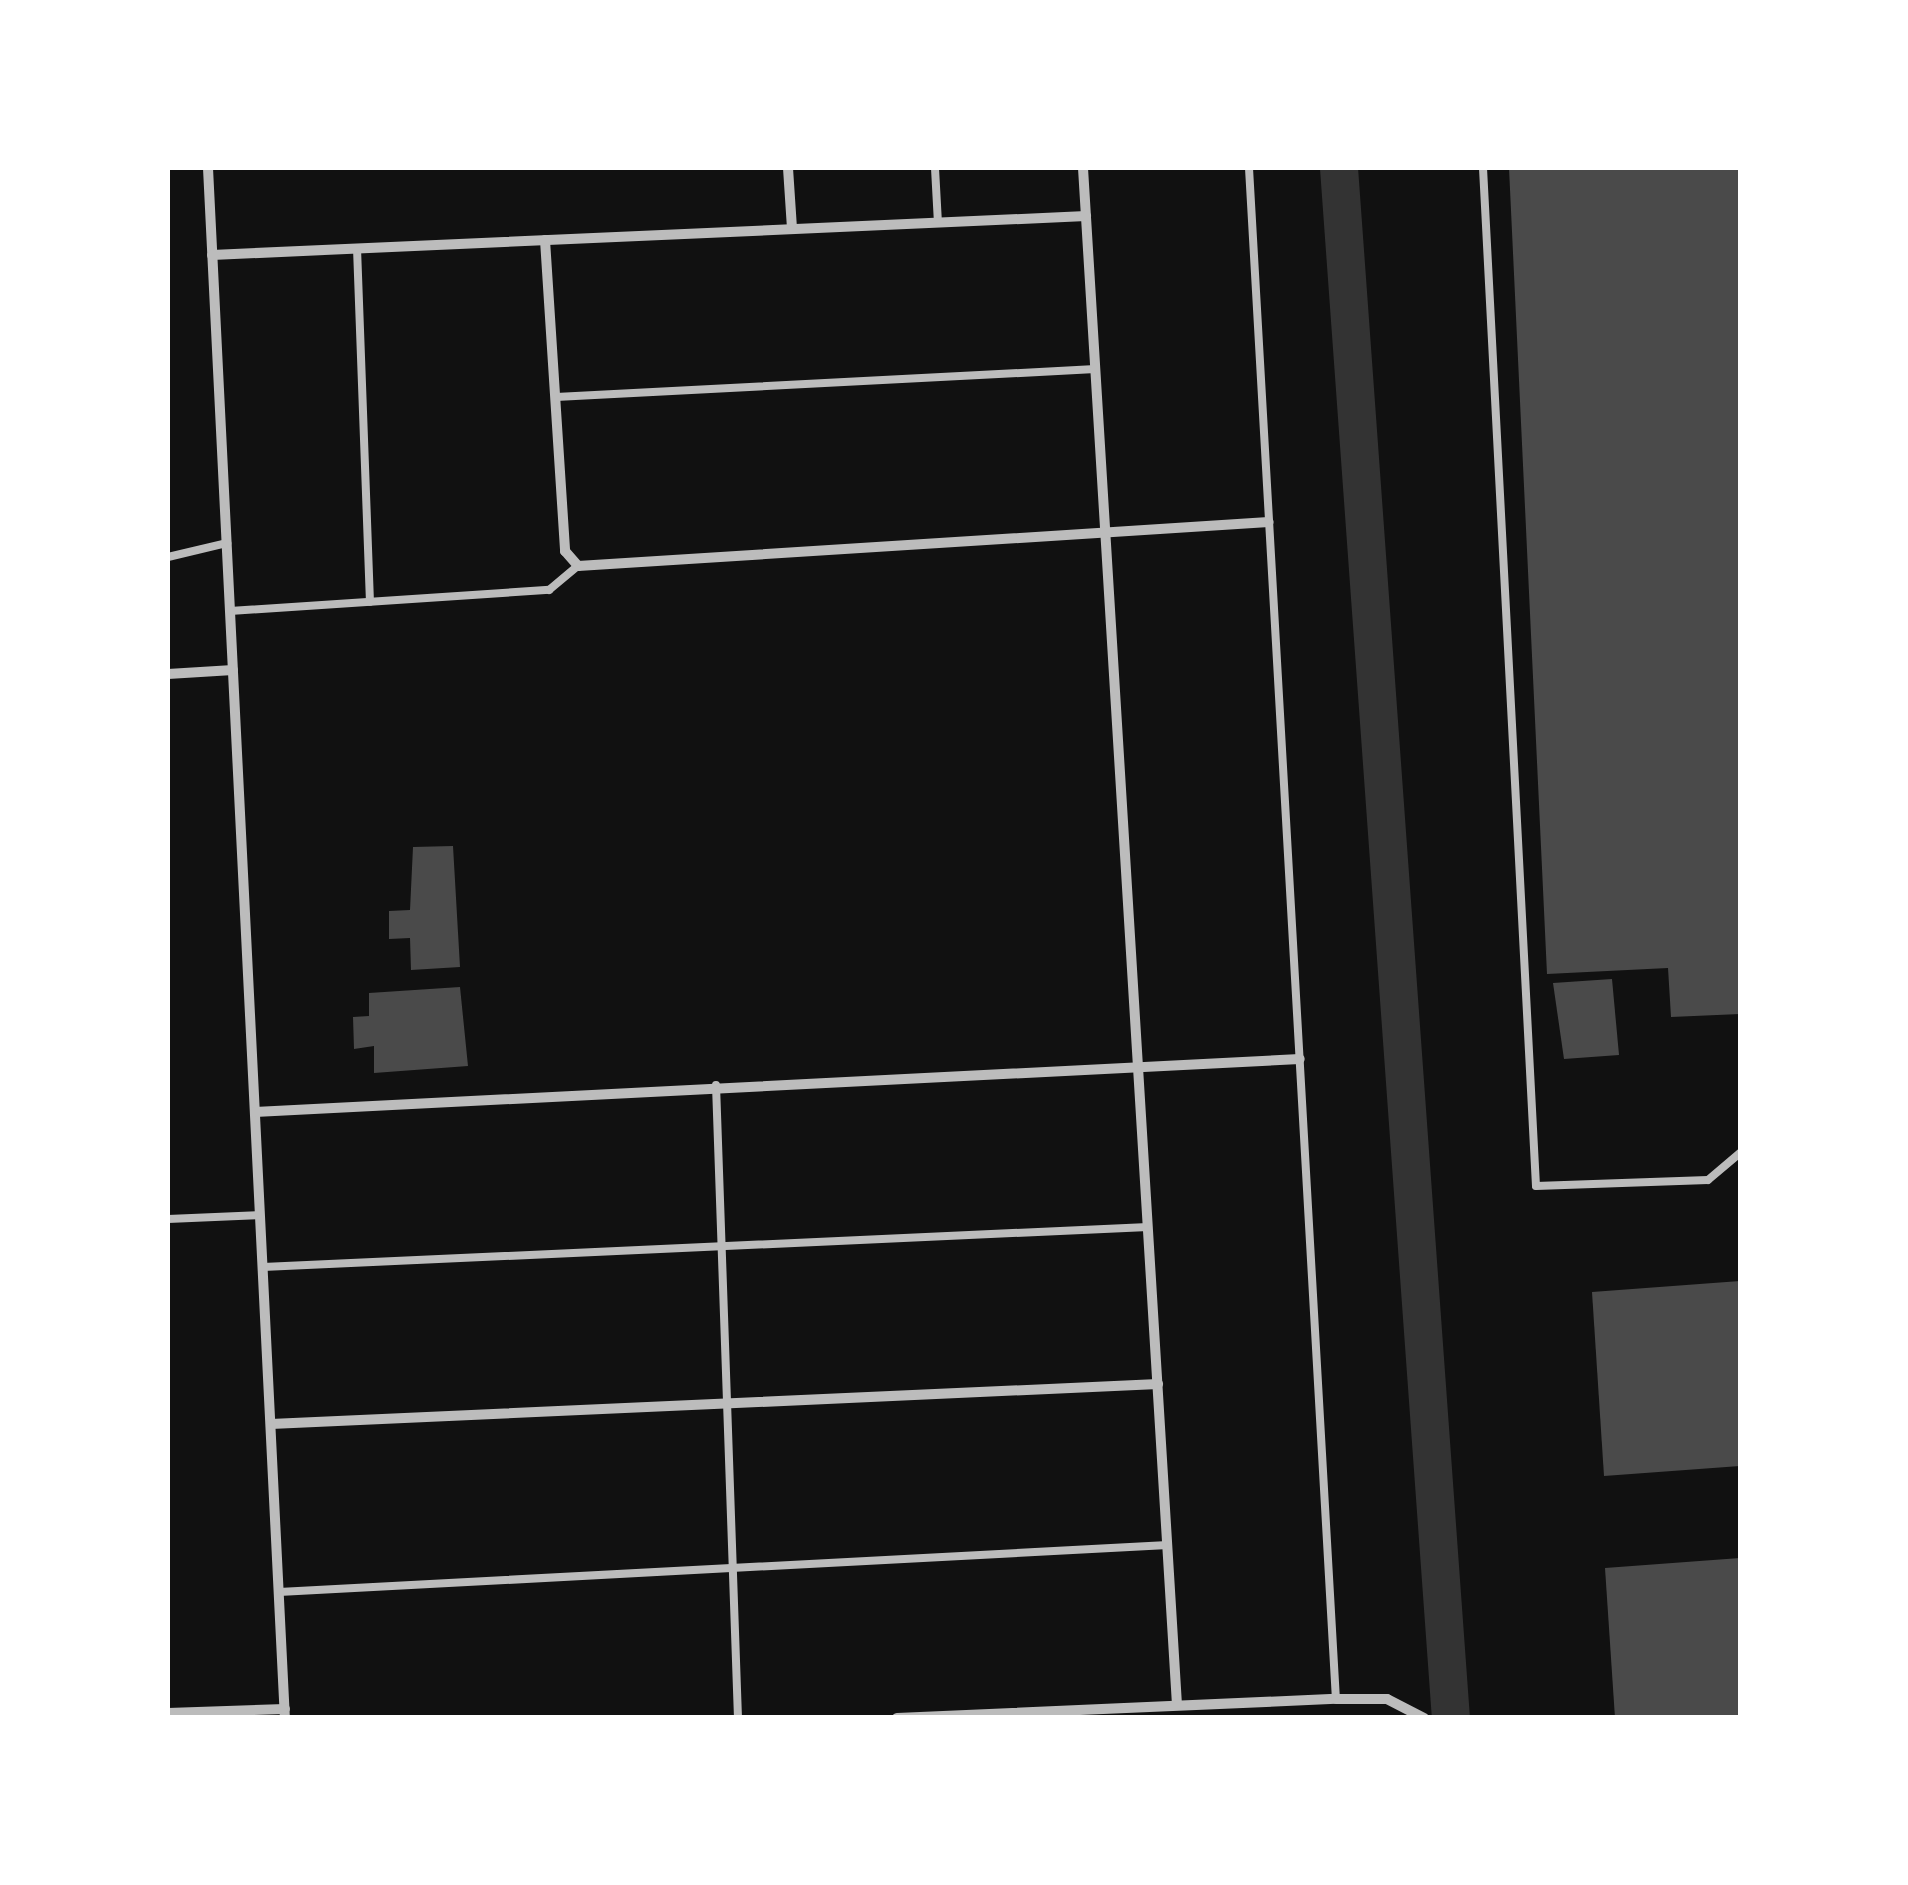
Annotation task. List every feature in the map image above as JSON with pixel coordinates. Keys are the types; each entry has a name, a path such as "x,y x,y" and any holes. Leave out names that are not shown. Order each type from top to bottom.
{"street":[{"path":"168,1713 285,1713 208,168"},
{"path":"788,168 792,229"},
{"path":"1083,168 1178,1704"},
{"path":"212,255 1086,216"},
{"path":"545,240 565,551 578,566 1106,536 1270,522"},
{"path":"168,674 233,670"},
{"path":"255,1112 716,1084 1300,1059"},
{"path":"271,1424 1158,1384"},
{"path":"897,1718 1178,1704 1387,1699 1424,1718"}],"lane":[{"path":"936,168 938,223"},
{"path":"1249,168 1336,1699"},
{"path":"1483,168 1536,1186 1708,1180 1740,1153"},
{"path":"357,248 370,602"},
{"path":"556,397 1095,368"},
{"path":"168,557 227,544"},
{"path":"230,611 549,590 578,566"},
{"path":"716,1084 738,1718"},
{"path":"168,1219 260,1215"},
{"path":"263,1267 1148,1228"},
{"path":"279,1592 1168,1544"}],"building":[{"path":"1509,168 1740,168 1740,1014 1671,1017 1668,968 1547,974"},
{"path":"453,846 460,967 411,970 410,938 389,939 389,911 410,910 413,847"},
{"path":"1612,979 1619,1055 1564,1059 1553,983"},
{"path":"460,987 468,1066 374,1073 374,1046 354,1049 353,1017 369,1016 369,993"},
{"path":"1740,1281 1740,1466 1604,1476 1592,1292"},
{"path":"1740,1558 1740,1718 1615,1718 1605,1568"}],"waterway":[{"path":"1339,168 1451,1718"}]}
